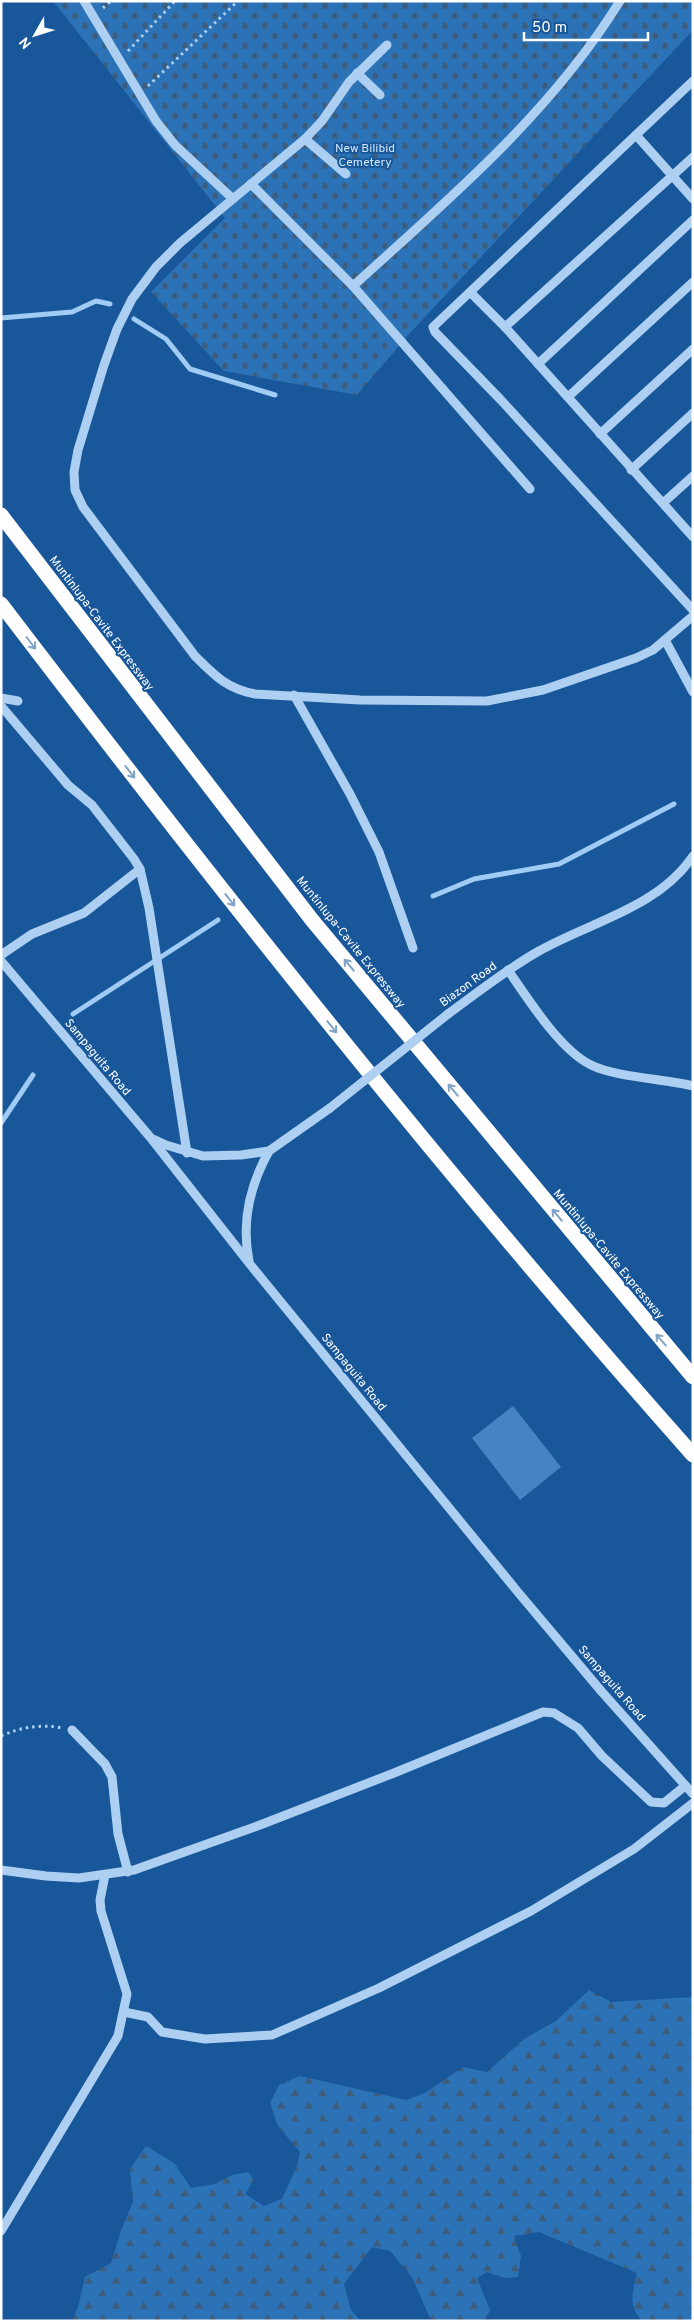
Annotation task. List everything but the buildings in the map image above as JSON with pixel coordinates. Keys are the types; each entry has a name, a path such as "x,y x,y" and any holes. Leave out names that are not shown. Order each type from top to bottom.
{"highway":[{"name":"Muntinlupa-Cavite Expressway","path":"1,515 312,920 693,1377"},
{"path":"1,604 272,954 472,1198 615,1367 693,1455"}],"street":[{"path":"84,1 139,95 175,145 233,199"},
{"path":"353,286 449,200 534,114 572,70 620,1"},
{"path":"387,44 357,72 322,121 305,139 180,243 156,267 132,299 117,329 81,440 74,472 75,490 83,507 195,656 214,676 238,691 254,694 360,700 487,701 543,690 617,666 636,658 665,640 693,616"},
{"path":"357,72 380,95"},
{"path":"693,81 471,293 437,321 433,327 435,332 500,399 693,610"},
{"path":"636,135 693,199"},
{"path":"305,139 346,174"},
{"path":"505,327 693,157"},
{"path":"251,184 353,286 530,489"},
{"path":"538,364 693,220"},
{"path":"568,397 693,282"},
{"path":"471,293 505,327 631,470 693,537"},
{"path":"600,434 693,349"},
{"path":"631,470 693,413"},
{"path":"663,503 693,476"},
{"path":"665,640 689,676 693,692"},
{"path":"294,695 370,831 398,901 413,948"},
{"path":"1,698 18,701"},
{"path":"1,706 68,785 92,806 140,869 149,908 166,1010 187,1153"},
{"name":"Biazon Road","path":"249,1263 245,1228 248,1209 257,1172 269,1151 330,1108 448,1014 508,970 540,950 611,918 663,887 676,877 692,860"},
{"path":"1,955 32,934 84,913 140,869"},
{"name":"Sampaguita Road","path":"1,961 150,1137 249,1263 523,1598 602,1692 693,1794"},
{"path":"508,970 569,1051 592,1065 614,1072 693,1086"},
{"name":"Biazon Road","path":"150,1137 187,1153 218,1156 269,1151"},
{"path":"1,1870 79,1878 128,1872 260,1825 543,1712 554,1713 578,1728 602,1756 651,1802 664,1803 685,1786"},
{"path":"72,1730 105,1764 112,1777 118,1834 128,1872"},
{"path":"124,2012 148,2018 162,2032 196,2038 272,2035 379,1988 531,1911 634,1849 693,1803"},
{"path":"1,2230 118,2036 127,1994 101,1911 100,1900 105,1875"}],"path":[{"path":"118,60 142,39 175,1"},
{"path":"139,95 238,1"},
{"path":"1,1736 22,1727 49,1725 72,1730"}],"green space":[{"name":"New Bilibid Cemetery","path":"53,1 693,1 693,30 410,333 357,395 224,371 151,292 225,218"},
{"path":"589,1990 611,2002 693,1997 693,2321 643,2321 635,2310 632,2298 637,2273 539,2232 514,2236 521,2256 518,2277 505,2278 487,2272 477,2278 490,2310 485,2321 435,2321 430,2318 412,2277 390,2251 372,2247 344,2284 351,2310 361,2321 72,2321 78,2307 85,2277 111,2263 133,2202 130,2169 146,2146 174,2163 191,2188 215,2184 232,2175 248,2172 254,2180 245,2194 264,2206 282,2199 297,2166 300,2152 278,2126 270,2103 279,2085 300,2076 406,2100 425,2093 463,2067 487,2072 524,2039 556,2021"}],"waterway":[{"path":"1,318 72,312 96,301 110,304"},
{"path":"134,319 166,339 190,369 275,395"},
{"path":"433,896 474,879 559,864 674,804"},
{"path":"73,1014 218,920"},
{"path":"1,1123 33,1075"}]}
